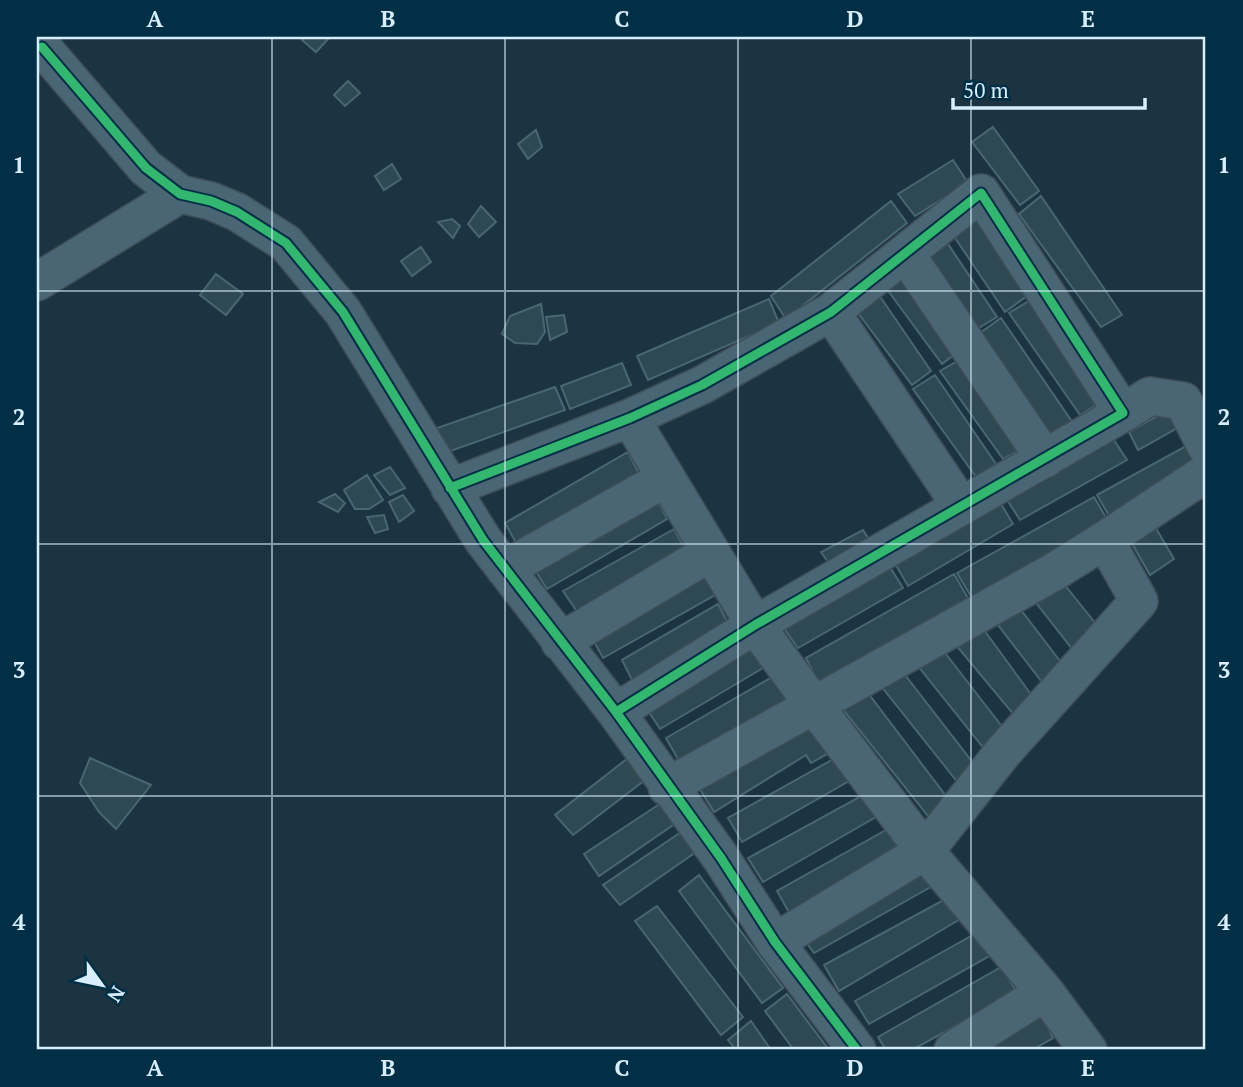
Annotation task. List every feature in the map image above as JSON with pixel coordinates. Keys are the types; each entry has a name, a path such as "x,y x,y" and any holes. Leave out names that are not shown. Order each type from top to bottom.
{"street":[{"path":"44,45 146,168 180,194 211,201 237,212 286,243 343,312 450,488 505,569 616,712 667,787 721,858 775,942 857,1050"},
{"path":"450,488 630,418 702,385 831,312 981,193 1123,413"},
{"path":"37,282 180,194"},
{"path":"905,253 1045,459"},
{"path":"831,312 961,506"},
{"path":"616,712 755,625 1150,396 1183,401 1206,446"},
{"path":"630,418 755,625 925,850 1045,992 1088,1050"},
{"path":"667,787 1052,573 1206,473"},
{"path":"505,569 666,478"},
{"path":"775,942 925,850 1004,751 1139,601 1105,540"},
{"path":"560,642 711,552"},
{"path":"953,1050 1045,992"}],"building":[{"path":"305,37 330,37 316,52 302,40"},
{"path":"348,81 360,93 345,106 334,95"},
{"path":"993,127 1039,191 1020,205 972,142"},
{"path":"536,130 542,147 528,159 518,144"},
{"path":"953,160 968,183 915,216 898,194"},
{"path":"392,164 401,179 384,190 375,176"},
{"path":"1041,196 1122,315 1101,327 1019,214"},
{"path":"891,201 907,223 786,319 771,296"},
{"path":"481,206 496,222 479,237 468,224"},
{"path":"974,215 1027,296 1005,312 951,232"},
{"path":"452,219 460,226 453,238 438,222"},
{"path":"942,235 997,317 977,329 924,251"},
{"path":"421,247 431,262 412,276 401,261"},
{"path":"905,272 959,351 942,364 886,288"},
{"path":"216,274 243,294 226,315 200,295"},
{"path":"877,292 931,371 912,385 855,309"},
{"path":"769,299 779,323 648,380 637,356"},
{"path":"1032,299 1103,401 1080,415 1009,313"},
{"path":"541,304 545,332 537,344 515,343 502,334 510,316"},
{"path":"564,315 567,332 550,340 546,317"},
{"path":"1001,318 1073,423 1051,438 980,333"},
{"path":"966,356 1028,446 1003,459 940,371"},
{"path":"622,363 631,385 570,409 561,386"},
{"path":"935,375 996,464 976,477 913,389"},
{"path":"555,387 565,410 445,453 437,428"},
{"path":"1170,409 1179,427 1138,450 1129,432"},
{"path":"1112,437 1127,460 1020,520 1006,498"},
{"path":"1195,441 1206,462 1111,519 1097,495"},
{"path":"628,452 640,476 519,548 505,523"},
{"path":"390,467 405,488 390,495 374,475"},
{"path":"367,475 383,500 369,509 355,509 344,490"},
{"path":"335,494 345,503 338,512 319,502"},
{"path":"403,495 414,511 399,522 389,502"},
{"path":"656,497 667,519 547,589 533,567"},
{"path":"1094,497 1108,521 972,598 957,573"},
{"path":"1000,502 1013,524 908,586 893,560"},
{"path":"384,515 388,529 375,533 367,517"},
{"path":"1150,518 1174,559 1150,575 1126,533"},
{"path":"674,529 686,551 578,613 563,591"},
{"path":"863,530 872,544 833,569 821,552"},
{"path":"888,564 903,588 798,648 783,627"},
{"path":"702,572 715,595 603,658 591,636"},
{"path":"954,574 968,598 818,682 806,658"},
{"path":"1060,579 1100,629 1073,650 1033,599"},
{"path":"1015,602 1063,665 1042,682 994,620"},
{"path":"718,604 730,627 634,684 622,660"},
{"path":"979,623 1035,700 1014,715 956,645"},
{"path":"754,644 763,668 660,729 645,706"},
{"path":"939,645 1007,733 986,751 918,666"},
{"path":"902,671 977,768 959,784 881,686"},
{"path":"779,673 790,699 679,761 666,738"},
{"path":"865,689 949,800 928,816 841,707"},
{"path":"809,721 827,754 811,763 806,755 714,812 698,786"},
{"path":"837,757 851,780 742,842 728,818"},
{"path":"90,758 151,785 116,829 99,812 80,783"},
{"path":"628,758 645,780 573,835 555,815"},
{"path":"863,795 876,817 763,882 748,858"},
{"path":"661,803 676,823 599,876 584,854"},
{"path":"886,830 902,853 791,916 777,891"},
{"path":"681,832 696,852 620,905 603,885"},
{"path":"923,862 936,884 814,953 799,932"},
{"path":"699,875 783,988 762,1003 679,891"},
{"path":"949,897 962,918 839,991 824,965"},
{"path":"657,906 743,1017 721,1035 635,921"},
{"path":"978,932 991,955 869,1024 855,1001"},
{"path":"1001,967 1017,992 912,1050 886,1050 878,1037"},
{"path":"787,994 829,1050 794,1050 765,1011"},
{"path":"1040,1011 1053,1038 1032,1050 971,1050"},
{"path":"751,1021 771,1050 736,1050 728,1040"}],"cycle path":[{"path":"42,47 146,168 180,194 211,201 237,212 286,243 343,312 483,540 616,712 721,858 775,942 857,1050"},
{"path":"450,488 630,418 702,385 831,312 981,193 1123,413 755,625 616,712"}]}
